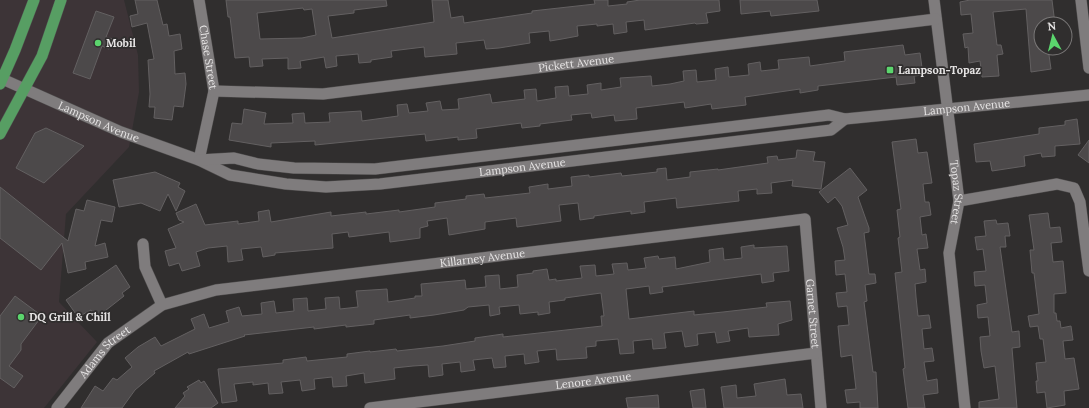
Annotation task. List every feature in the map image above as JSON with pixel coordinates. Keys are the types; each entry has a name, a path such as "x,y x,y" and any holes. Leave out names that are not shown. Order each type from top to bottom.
{"main road":[{"path":"1,81 34,0"},
{"path":"0,134 42,56 61,0"}],"street":[{"name":"Chase Street","path":"199,0 214,91 199,160"},
{"name":"Topaz Street","path":"934,0 959,201 949,253 965,408"},
{"path":"1081,0 1089,68"},
{"name":"Pickett Avenue","path":"214,91 323,94 936,20"},
{"name":"Lampson Avenue","path":"1,81 25,89 149,144 199,160 230,175 286,184 326,187 380,184 831,130 845,119"},
{"name":"Lampson Avenue","path":"199,160 234,158 258,164 294,168 375,169 829,115 845,119 1089,95"},
{"path":"959,201 1057,184 1074,188 1080,202 1089,271"},
{"name":"Killarney Avenue","path":"162,305 216,290 805,219"},
{"name":"Garnet Street","path":"805,219 821,408"},
{"path":"142,244 145,267 162,305"},
{"name":"Adams Street","path":"56,408 108,343 162,305"},
{"name":"Lenore Avenue","path":"370,408 816,353"}],"shaded area":[{"path":"0,0 124,0 138,55 139,92 129,147 66,214 59,302 97,342 44,408 0,408"}],"building":[{"path":"135,0 157,0 163,25 167,24 169,36 180,34 182,49 174,51 175,74 185,73 186,84 183,107 174,106 172,120 154,118 155,107 149,107 150,94 148,60 154,59 147,23 132,27 130,16 138,14"},
{"path":"226,0 386,0 387,6 354,10 354,13 328,16 332,38 434,22 432,0 448,0 451,18 463,16 464,23 532,13 532,11 595,4 594,0 608,0 608,6 627,4 627,2 640,0 719,0 720,11 706,13 708,23 695,23 645,30 644,20 626,22 627,32 614,34 613,24 577,26 578,36 550,41 549,31 529,33 530,43 499,48 486,49 484,40 456,43 457,54 425,57 424,47 391,51 392,57 371,60 371,62 359,63 358,54 336,56 337,66 326,68 324,57 300,61 301,68 288,69 288,58 262,59 263,66 250,67 249,57 235,58 230,17 228,17","holes":["303,8 304,10 312,9 316,35 302,38 260,39 257,13"]},
{"path":"740,0 817,0 819,11 771,16 770,11 741,14"},
{"path":"970,0 1052,0 1054,16 1033,16 1033,56 1049,56 1051,69 1031,72 1026,9 993,12 997,45 1001,45 1003,54 997,55 999,76 982,77 980,61 969,63 968,47 965,48 963,34 973,33 971,14 961,15 960,2"},
{"name":"Mobil","path":"96,11 114,17 106,37 113,39 109,49 102,46 90,79 73,73"},
{"path":"903,45 905,55 920,53 923,75 914,76 915,83 897,85 896,77 818,86 818,90 800,93 800,89 745,97 746,105 712,109 711,104 685,108 684,102 636,108 637,119 615,121 614,115 592,118 591,113 571,115 572,120 540,124 540,126 522,128 521,123 476,129 477,138 458,140 458,137 426,141 425,134 315,145 315,141 271,143 271,147 229,140 232,123 242,124 244,109 266,113 264,124 293,123 292,114 304,113 305,123 330,122 329,113 361,111 362,121 398,116 397,105 407,104 409,113 428,111 426,103 440,101 442,110 459,109 458,99 490,94 492,103 525,99 524,90 536,89 537,101 556,98 555,87 568,86 569,96 588,94 587,85 601,83 601,90 621,87 620,78 651,76 652,86 670,84 684,81 683,71 696,70 697,82 716,80 715,69 728,67 729,77 749,75 748,64 760,62 761,71 779,69 778,60 809,57 810,66 845,61 844,52"},
{"path":"1077,119 1080,144 1055,146 1055,156 1042,157 1041,153 1024,156 1025,166 992,171 990,161 976,162 974,144 1039,134 1039,128 1065,125 1065,121"},
{"path":"46,128 84,146 44,183 16,168 35,133"},
{"path":"916,139 918,153 927,152 932,183 923,184 925,202 929,202 931,215 920,217 922,235 926,234 928,248 917,249 920,270 925,269 926,282 915,284 918,316 929,315 931,328 922,329 924,349 932,348 934,361 924,362 927,381 937,379 938,393 923,395 925,408 908,408 903,369 905,368 895,273 902,272 898,238 900,237 897,210 901,209 892,142"},
{"path":"1089,140 1089,163 1078,155"},
{"path":"797,150 815,152 813,161 825,162 821,189 792,186 793,180 771,183 772,193 757,194 757,189 738,191 739,201 677,208 676,198 644,202 645,212 631,214 631,211 594,216 594,218 580,220 578,203 559,205 561,221 517,227 516,218 485,222 485,229 449,235 447,218 427,221 428,226 420,228 420,238 390,242 389,232 349,237 348,232 332,234 333,248 275,253 275,255 263,257 261,247 241,249 243,260 228,262 227,246 208,248 196,252 200,266 182,271 179,263 169,266 165,251 176,248 168,229 184,222 179,220 176,213 196,204 205,225 238,221 238,224 259,221 258,212 269,210 271,222 331,212 331,216 399,210 399,212 435,207 435,203 466,199 466,196 484,194 485,198 530,193 529,187 548,184 548,189 572,186 571,177 589,175 589,177 621,173 622,176 657,172 657,169 666,168 667,180 690,177 690,172 718,170 768,163 767,157 777,156 778,160 796,158"},
{"path":"850,168 867,190 858,197 869,228 869,232 864,233 869,274 875,274 876,283 865,285 867,301 864,302 873,372 876,372 878,408 860,408 860,402 847,403 845,390 856,389 852,355 841,357 838,326 849,325 847,306 838,307 836,293 847,292 845,274 836,275 835,261 845,260 843,247 837,228 848,225 842,206 835,197 828,203 819,192"},
{"path":"155,172 180,183 178,187 185,191 176,211 168,194 160,211 141,203 119,207 113,180"},
{"path":"0,187 68,241 76,209 84,211 87,200 115,207 112,222 101,220 95,246 105,243 108,257 85,262 86,269 68,273 62,243 41,270 0,238"},
{"path":"1048,213 1050,228 1060,227 1062,242 1051,243 1053,262 1063,261 1066,293 1054,294 1054,313 1056,313 1057,321 1060,321 1061,328 1071,326 1073,340 1063,341 1065,359 1074,358 1079,389 1064,391 1065,405 1047,408 1045,392 1037,393 1036,381 1038,381 1036,363 1046,362 1043,339 1040,339 1038,326 1030,327 1028,316 1039,314 1034,273 1032,273 1030,250 1034,250 1029,215"},
{"path":"996,220 997,224 1008,223 1010,236 1005,236 1006,247 1000,247 1012,332 1019,331 1020,347 1012,348 1017,408 979,408 979,402 999,399 995,366 984,368 981,351 980,337 990,336 988,317 978,318 977,305 987,303 985,285 975,286 974,272 986,271 983,249 977,250 975,237 986,236 984,221"},
{"path":"754,245 754,248 787,246 789,271 773,273 774,281 762,283 761,274 662,287 663,292 650,294 649,286 626,289 629,319 694,311 694,315 723,312 767,307 766,303 790,301 792,320 778,324 779,335 749,337 748,328 728,331 730,341 717,343 715,332 697,334 698,345 685,347 682,331 664,333 666,348 653,349 652,339 633,341 634,353 620,354 618,339 596,341 596,346 586,347 587,358 557,360 556,349 537,351 539,362 525,364 524,354 505,356 506,367 494,368 492,358 473,360 475,370 461,372 460,362 442,364 443,375 429,377 428,365 394,368 395,379 365,383 364,373 346,376 347,386 333,387 332,377 314,379 315,389 302,391 300,380 281,382 283,393 269,394 268,383 253,385 253,382 234,384 237,401 222,403 218,369 283,363 283,360 306,357 307,361 347,357 347,354 370,351 396,349 397,351 443,346 475,341 475,338 503,334 503,337 602,326 601,316 604,316 601,293 565,298 565,300 549,302 550,313 538,315 538,312 520,314 519,305 499,307 500,314 490,316 489,305 468,307 464,310 434,315 410,318 410,315 374,320 374,324 346,327 346,325 314,329 314,327 244,335 245,336 189,354 188,352 154,371 155,373 135,390 122,408 81,408 95,386 103,391 113,378 117,380 132,367 125,358 138,347 155,337 161,346 195,329 191,319 204,314 209,328 229,322 226,311 239,307 242,316 262,314 261,303 274,301 276,313 294,311 293,299 307,298 308,311 326,309 325,298 339,297 340,309 358,307 356,291 387,289 388,302 415,298 415,296 422,296 421,284 465,280 466,289 486,287 485,276 499,275 500,289 518,287 517,275 533,273 533,271 547,269 549,280 556,279 556,281 582,278 580,266 595,265 596,276 614,274 612,264 627,263 628,270 646,268 644,258 658,256 659,259 675,257 676,269 710,262 709,250 723,248 724,260 742,258 741,247"},
{"path":"116,265 130,287 122,293 124,296 96,318 91,310 78,317 66,300"},
{"path":"15,296 42,316 21,344 21,350 9,366 23,376 14,388 0,378 0,316"},
{"path":"785,379 787,395 801,394 803,408 724,408 721,387 736,385 737,398 756,396 754,384"},
{"path":"199,380 201,383 204,381 218,403 211,408 175,408 185,396 183,393 189,389 187,387"},
{"path":"704,389 706,408 693,408 690,391"},
{"path":"658,395 659,408 628,408 626,398"}],"place":[{"name":"Mobil","path":"98,43"},
{"name":"Lampson-Topaz","path":"890,70"},
{"name":"DQ Grill & Chill","path":"21,317"}]}
